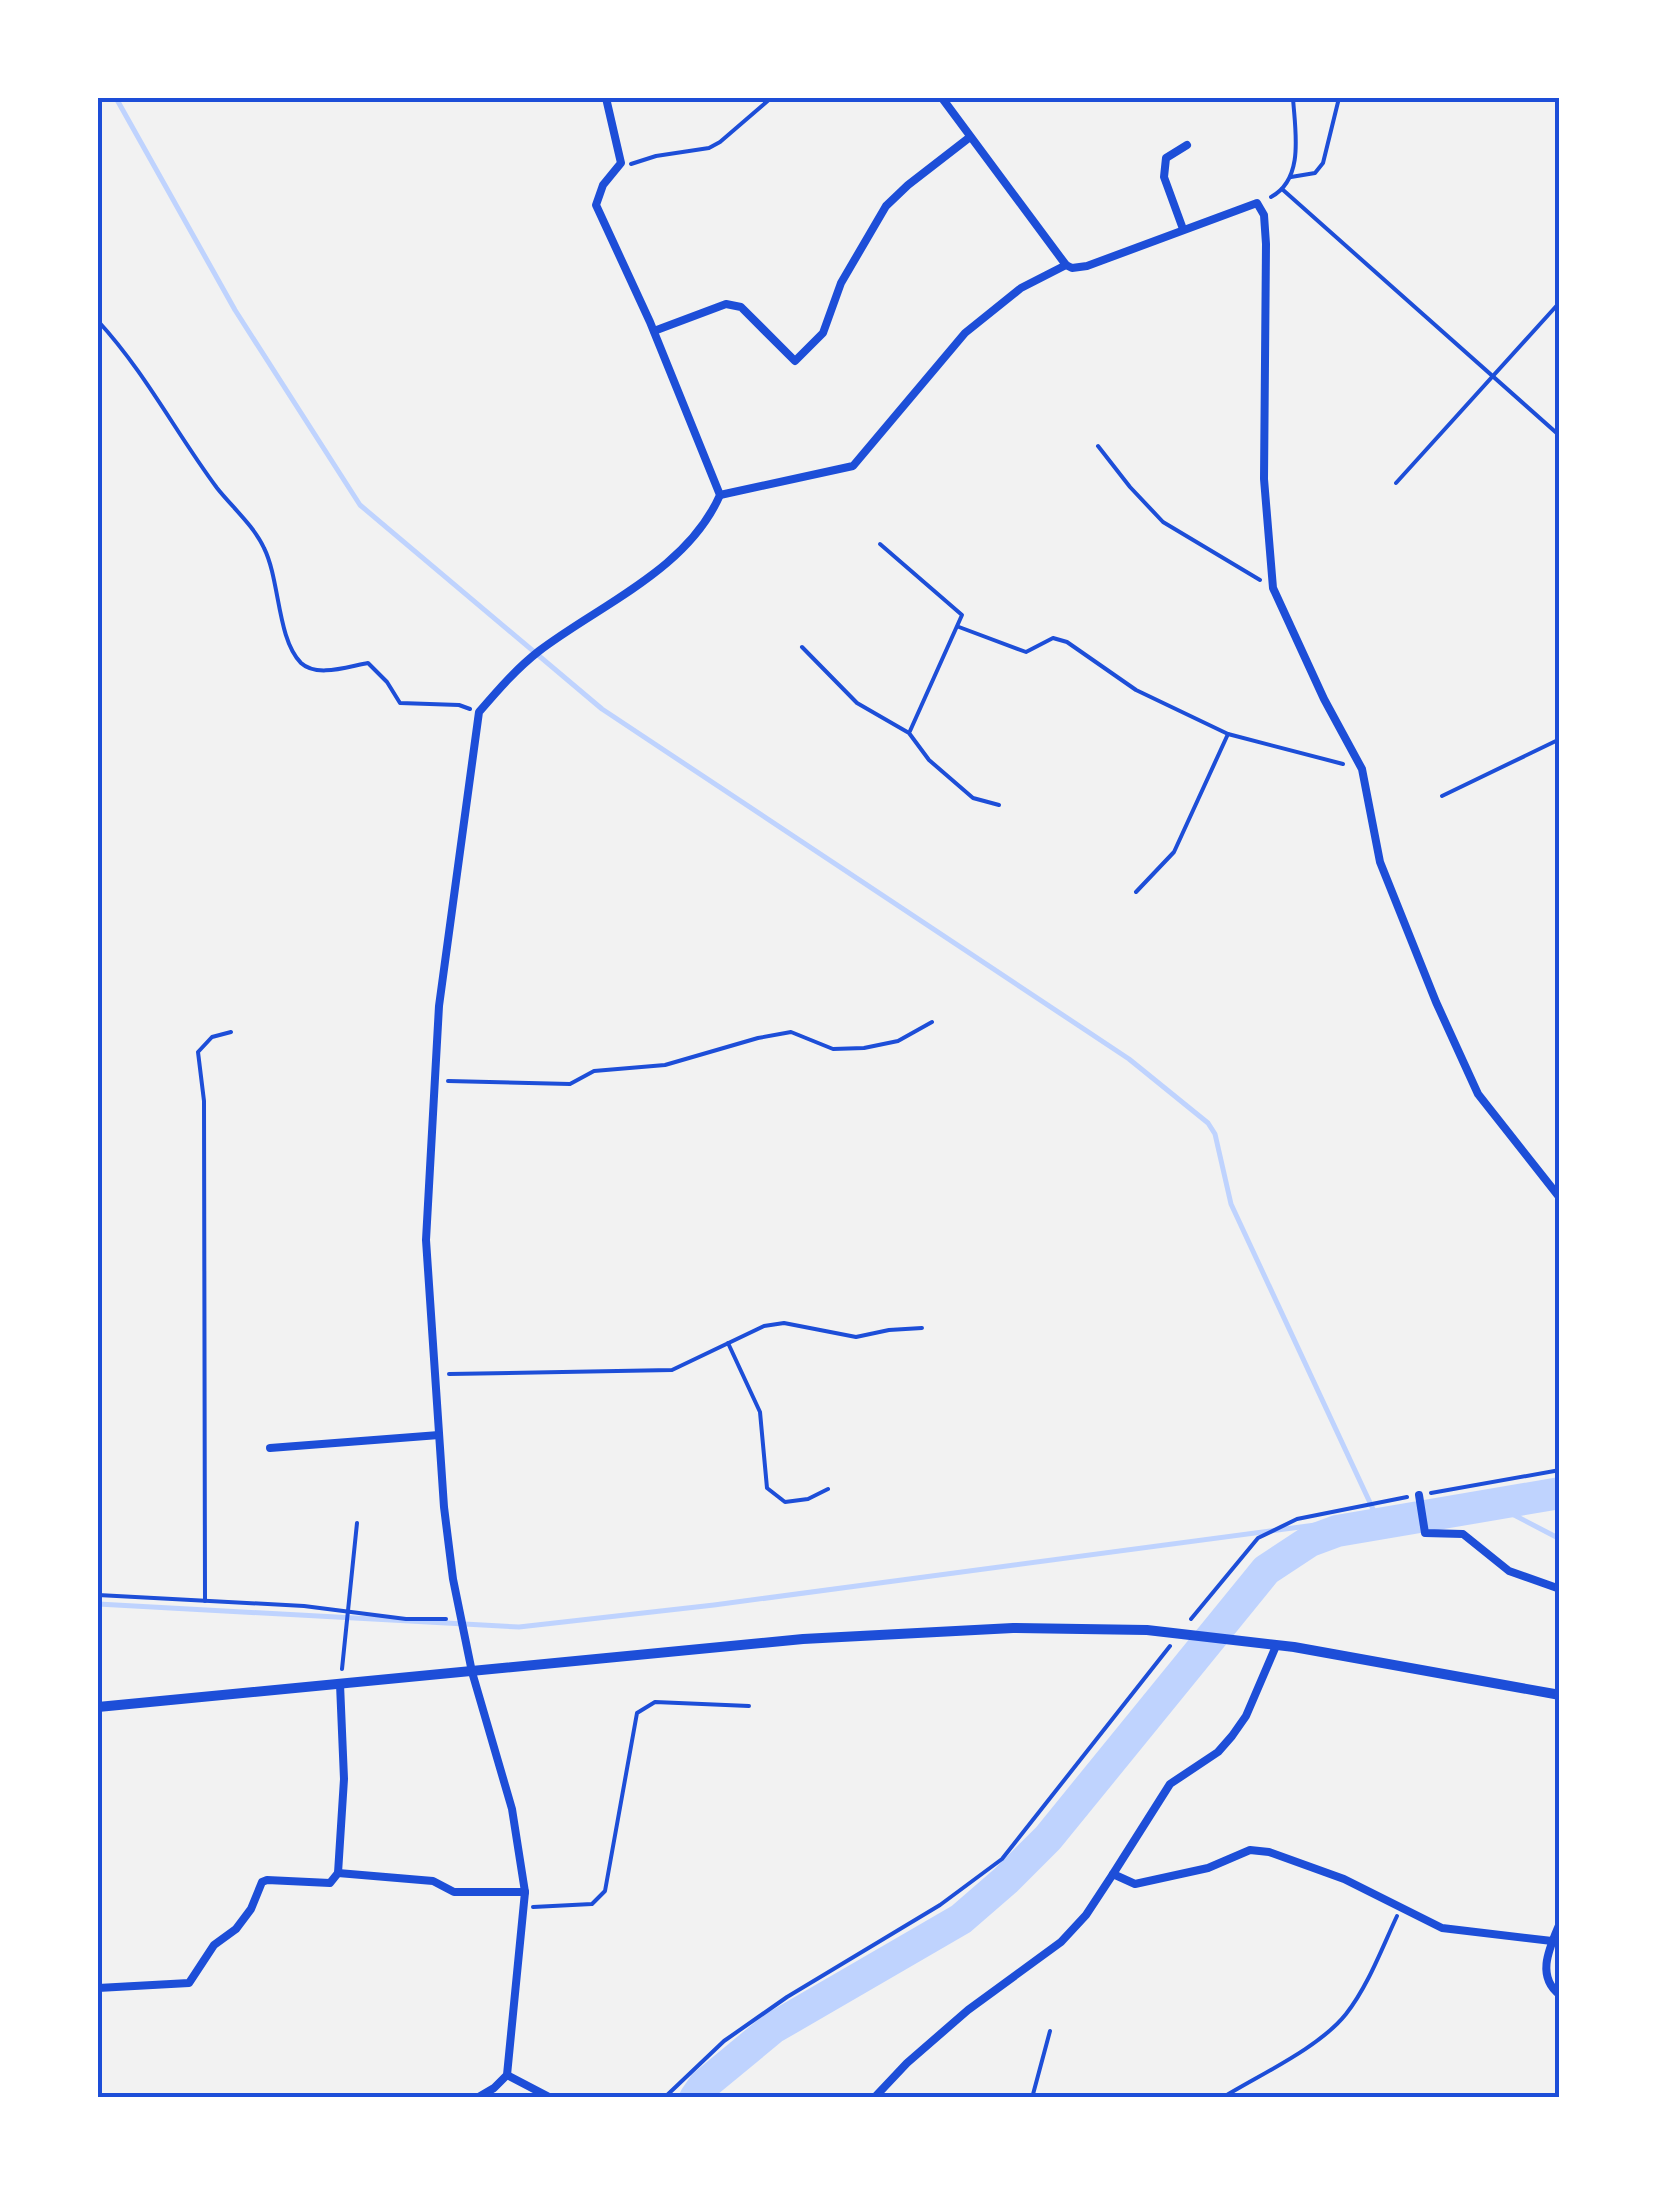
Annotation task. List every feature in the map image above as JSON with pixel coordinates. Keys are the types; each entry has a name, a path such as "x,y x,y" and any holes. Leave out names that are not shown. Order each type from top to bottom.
{"street":[{"path":"606,98 621,163 603,185 596,205 654,331 720,495"},
{"path":"942,98 1072,268 1257,202 1264,215 1266,244 1264,479 1273,588 1324,699 1362,769 1380,862 1478,1094 1560,1198"},
{"path":"654,331 726,304 741,308 795,361 823,333 841,282 886,206 908,184 970,137"},
{"path":"1183,229 1164,176 1166,158 1186,145"},
{"path":"477,2098 507,2075 525,1892 512,1809 472,1672 461,1619 444,1507 426,1240 438,1006 479,712 509,676 538,652 671,560 696,534 720,495 854,466 965,333 1021,288 1066,265"},
{"path":"270,1448 439,1435"},
{"path":"1419,1495 1424,1534 1463,1534 1509,1571 1560,1589"},
{"path":"98,1706 803,1639 1013,1628 1148,1630 1274,1646 1560,1695"},
{"path":"874,2098 968,2010 1061,1942 1086,1915 1170,1784 1218,1752 1246,1716 1274,1646"},
{"path":"98,1988 189,1983 214,1945 236,1929 251,1909 262,1882 330,1883 338,1873 344,1779 340,1684"},
{"path":"1112,1874 1135,1884 1208,1868 1250,1850 1269,1852 1344,1880 1442,1928 1552,1941"},
{"path":"338,1873 433,1881 454,1892 525,1892"},
{"path":"1560,1922 1545,1976 1560,1995"},
{"path":"507,2075 551,2098"}],"path":[{"path":"621,163 637,165 656,156 709,148 771,98"},
{"path":"1257,202 1282,189 1291,176 1295,140 1292,98"},
{"path":"1291,176 1315,173 1323,164 1339,98"},
{"path":"1282,189 1560,436"},
{"path":"1396,483 1560,302"},
{"path":"98,321 121,346 215,486 264,547 287,637 302,663 316,671 368,663 400,703 460,705 479,712"},
{"path":"1098,446 1163,522 1273,588"},
{"path":"880,544 962,615 909,732"},
{"path":"959,627 1026,652 1053,638 1066,642 1136,690 1228,734 1362,769"},
{"path":"802,647 856,704 909,732 929,760 973,798 999,805"},
{"path":"1136,892 1174,852 1228,734"},
{"path":"1442,796 1560,739"},
{"path":"434,1080 570,1084 594,1071 665,1066 791,1032 833,1049 864,1048 898,1040 932,1022"},
{"path":"205,1600 204,1101 198,1052 212,1037 231,1032"},
{"path":"434,1375 672,1370 764,1326 784,1323 856,1337 922,1328"},
{"path":"728,1343 760,1412 767,1488 785,1502 808,1499 828,1488"},
{"path":"1190,1620 1258,1538 1298,1519 1560,1470"},
{"path":"340,1684 357,1523"},
{"path":"98,1595 348,1610 406,1619 461,1619"},
{"path":"664,2098 724,2041 786,1997 940,1904 1002,1858 1179,1635"},
{"path":"524,1908 592,1904 605,1891 636,1713 655,1702 748,1706"},
{"path":"1222,2098 1316,2040 1346,2016 1401,1908"},
{"path":"1032,2098 1050,2031"}],"waterway":[{"path":"116,98 235,310 360,505 602,709 1129,1059 1208,1123 1215,1134 1231,1204 1379,1522"},
{"path":"695,2098 704,2085 773,2028 961,1919 1006,1880 1048,1838 1266,1570 1310,1541 1337,1531 1560,1493"},
{"path":"1491,1503 1560,1539"},
{"path":"98,1604 519,1627 1323,1524 1376,1512"}]}
